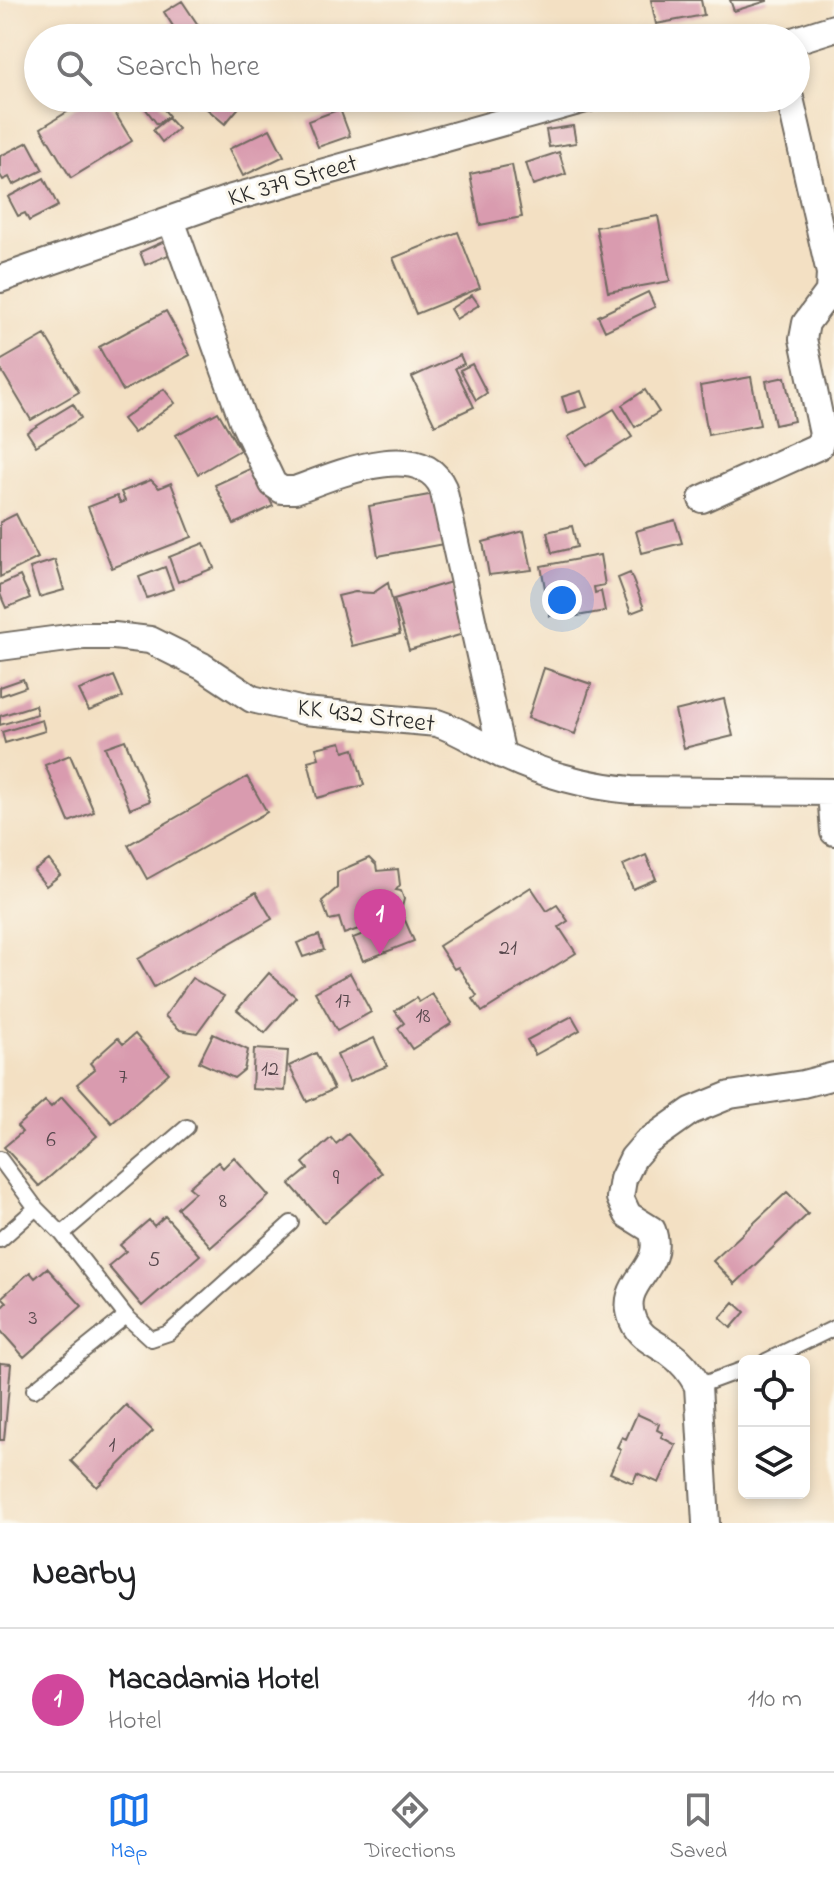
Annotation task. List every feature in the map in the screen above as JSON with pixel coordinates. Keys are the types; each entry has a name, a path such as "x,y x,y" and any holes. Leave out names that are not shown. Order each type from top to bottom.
{"street":[{"path":"810,36 834,28"},
{"name":"KK 379 Street","path":"0,279 232,198 539,112"},
{"path":"702,499 819,446 823,434 803,339 806,323 829,292 830,273 793,112"},
{"path":"171,220 243,421 273,484 282,490 295,490 380,463 409,462 438,475 447,502 502,755"},
{"name":"KK 432 Street","path":"0,647 83,636 150,640 202,666 252,699 304,711 437,723 458,730 502,755 558,777 598,787 832,792"},
{"path":"832,792 834,832"},
{"path":"706,1523 698,1386 690,1372 672,1354 646,1338 633,1321 631,1303 634,1286 655,1258 657,1248 652,1230 628,1215 620,1198 623,1179 633,1158 646,1143 691,1111 730,1095 834,1076"}],"lane":[{"path":"62,1234 187,1127"},
{"path":"0,1159 36,1208 62,1234 126,1316 151,1339 169,1333 291,1223"},
{"path":"0,1240 36,1208"},
{"path":"34,1390 126,1316"},
{"path":"778,1355 834,1328"},
{"path":"698,1386 738,1371"}],"building":[{"path":"651,0 701,0 704,15 656,24"},
{"path":"730,0 767,0 767,1 734,11"},
{"path":"182,1 197,24 172,24 164,12"},
{"path":"67,112 114,112 132,141 71,178 41,128"},
{"path":"148,112 166,112 169,116 157,124"},
{"path":"211,112 235,112 225,124"},
{"path":"341,112 350,136 318,147 308,121"},
{"path":"168,118 178,129 162,142 153,130"},
{"path":"573,126 576,143 549,147 546,130"},
{"path":"270,129 284,156 243,176 229,149"},
{"path":"28,142 43,170 13,185 9,177 3,180 0,175 0,156"},
{"path":"559,152 566,174 533,185 526,163"},
{"path":"512,165 522,217 480,225 470,174"},
{"path":"44,178 58,206 29,221 25,213 18,216 8,197"},
{"path":"658,216 670,281 608,292 596,227"},
{"path":"458,232 480,288 416,314 393,258"},
{"path":"167,240 173,253 145,265 140,252"},
{"path":"648,292 655,307 605,331 598,316"},
{"path":"472,295 479,305 456,319 450,309"},
{"path":"166,311 190,355 123,391 99,347"},
{"path":"45,335 79,392 31,420 0,368 0,361"},
{"path":"460,355 464,364 455,368 474,407 435,425 412,377"},
{"path":"472,364 487,393 476,400 460,370"},
{"path":"751,377 760,425 708,435 700,386"},
{"path":"785,377 794,421 775,425 766,381"},
{"path":"164,389 175,403 134,433 123,419"},
{"path":"645,390 659,412 635,427 622,405"},
{"path":"581,391 587,407 567,413 562,397"},
{"path":"73,404 81,418 36,446 27,432"},
{"path":"614,409 632,437 586,466 568,437"},
{"path":"218,412 240,450 198,474 176,435"},
{"path":"254,467 273,506 234,524 215,485"},
{"path":"151,480 159,488 171,483 192,537 112,568 88,507 117,496 120,503 125,501 121,492"},
{"path":"440,493 449,543 378,556 369,506"},
{"path":"16,514 38,558 0,577 0,522"},
{"path":"675,520 682,543 642,553 636,531"},
{"path":"572,526 577,547 552,553 547,532"},
{"path":"524,531 532,570 489,575 483,542"},
{"path":"204,543 214,568 178,582 169,557"},
{"path":"600,555 605,585 594,587 595,593 601,591 605,611 577,616 576,611 550,616 541,566"},
{"path":"55,560 64,590 39,597 30,568"},
{"path":"165,567 173,589 147,598 139,577"},
{"path":"630,573 644,608 631,613 618,578"},
{"path":"20,576 30,598 6,608 0,585"},
{"path":"451,582 463,634 409,650 394,599"},
{"path":"388,583 400,634 352,646 338,596 355,592 373,593"},
{"path":"544,668 591,684 575,734 528,718"},
{"path":"114,676 123,697 89,711 79,690"},
{"path":"23,679 26,687 0,696 0,687"},
{"path":"724,699 733,736 684,748 675,711"},
{"path":"35,705 37,714 0,725 0,716"},
{"path":"42,720 45,731 5,743 2,732"},
{"path":"125,740 150,801 130,809 105,747"},
{"path":"341,742 344,752 354,749 364,785 317,798 308,761 319,758 316,748"},
{"path":"70,755 94,812 69,822 45,765"},
{"path":"247,777 267,812 147,879 128,845"},
{"path":"646,855 656,879 633,889 623,865"},
{"path":"369,858 377,871 398,869 400,885 396,890 401,891 404,899 400,915 344,934 339,918 329,920 322,901 337,888 337,872"},
{"path":"49,860 60,875 46,886 34,871"},
{"path":"531,887 547,911 557,905 568,921 559,927 576,953 482,1012 473,999 477,996 458,967 454,969 439,946"},
{"path":"256,892 272,919 154,987 138,959"},
{"path":"404,918 414,941 363,961 353,938"},
{"path":"319,935 324,950 303,957 297,943"},
{"path":"269,973 296,997 265,1033 237,1010"},
{"path":"350,973 371,1012 337,1031 315,992"},
{"path":"192,978 224,996 197,1033 180,1030 165,1016"},
{"path":"432,994 452,1023 412,1049 398,1028 404,1023 395,1011 416,998 419,1002"},
{"path":"572,1016 580,1030 535,1055 527,1040"},
{"path":"135,1034 169,1073 112,1123 77,1084 95,1069 90,1063 118,1038 123,1044"},
{"path":"213,1034 248,1050 244,1070 234,1078 199,1062"},
{"path":"374,1038 387,1066 349,1082 337,1055"},
{"path":"254,1049 288,1051 285,1091 252,1089"},
{"path":"316,1053 334,1089 307,1102 289,1066"},
{"path":"62,1097 97,1136 39,1186 4,1147 22,1132 17,1126 45,1101 51,1107"},
{"path":"348,1134 382,1173 324,1223 290,1184 308,1169 303,1163 331,1138 336,1144"},
{"path":"234,1157 269,1196 211,1247 177,1208 195,1192 189,1187 218,1162 223,1168"},
{"path":"787,1192 808,1214 735,1284 713,1261"},
{"path":"165,1216 200,1255 142,1306 108,1266 126,1251 120,1245 149,1220 154,1226"},
{"path":"47,1268 82,1306 24,1357 0,1330 0,1309 7,1302 2,1297 30,1272 35,1278"},
{"path":"734,1302 745,1312 731,1328 720,1318"},
{"path":"0,1363 11,1364 4,1440 0,1440"},
{"path":"126,1405 153,1431 97,1487 71,1461"},
{"path":"637,1414 659,1424 657,1430 663,1433 661,1437 676,1445 659,1483 637,1473 633,1483 610,1473 621,1449 617,1447 622,1437 626,1439"}],"place":[{"name":"Macadamia Hotel","path":"380,955"}]}
